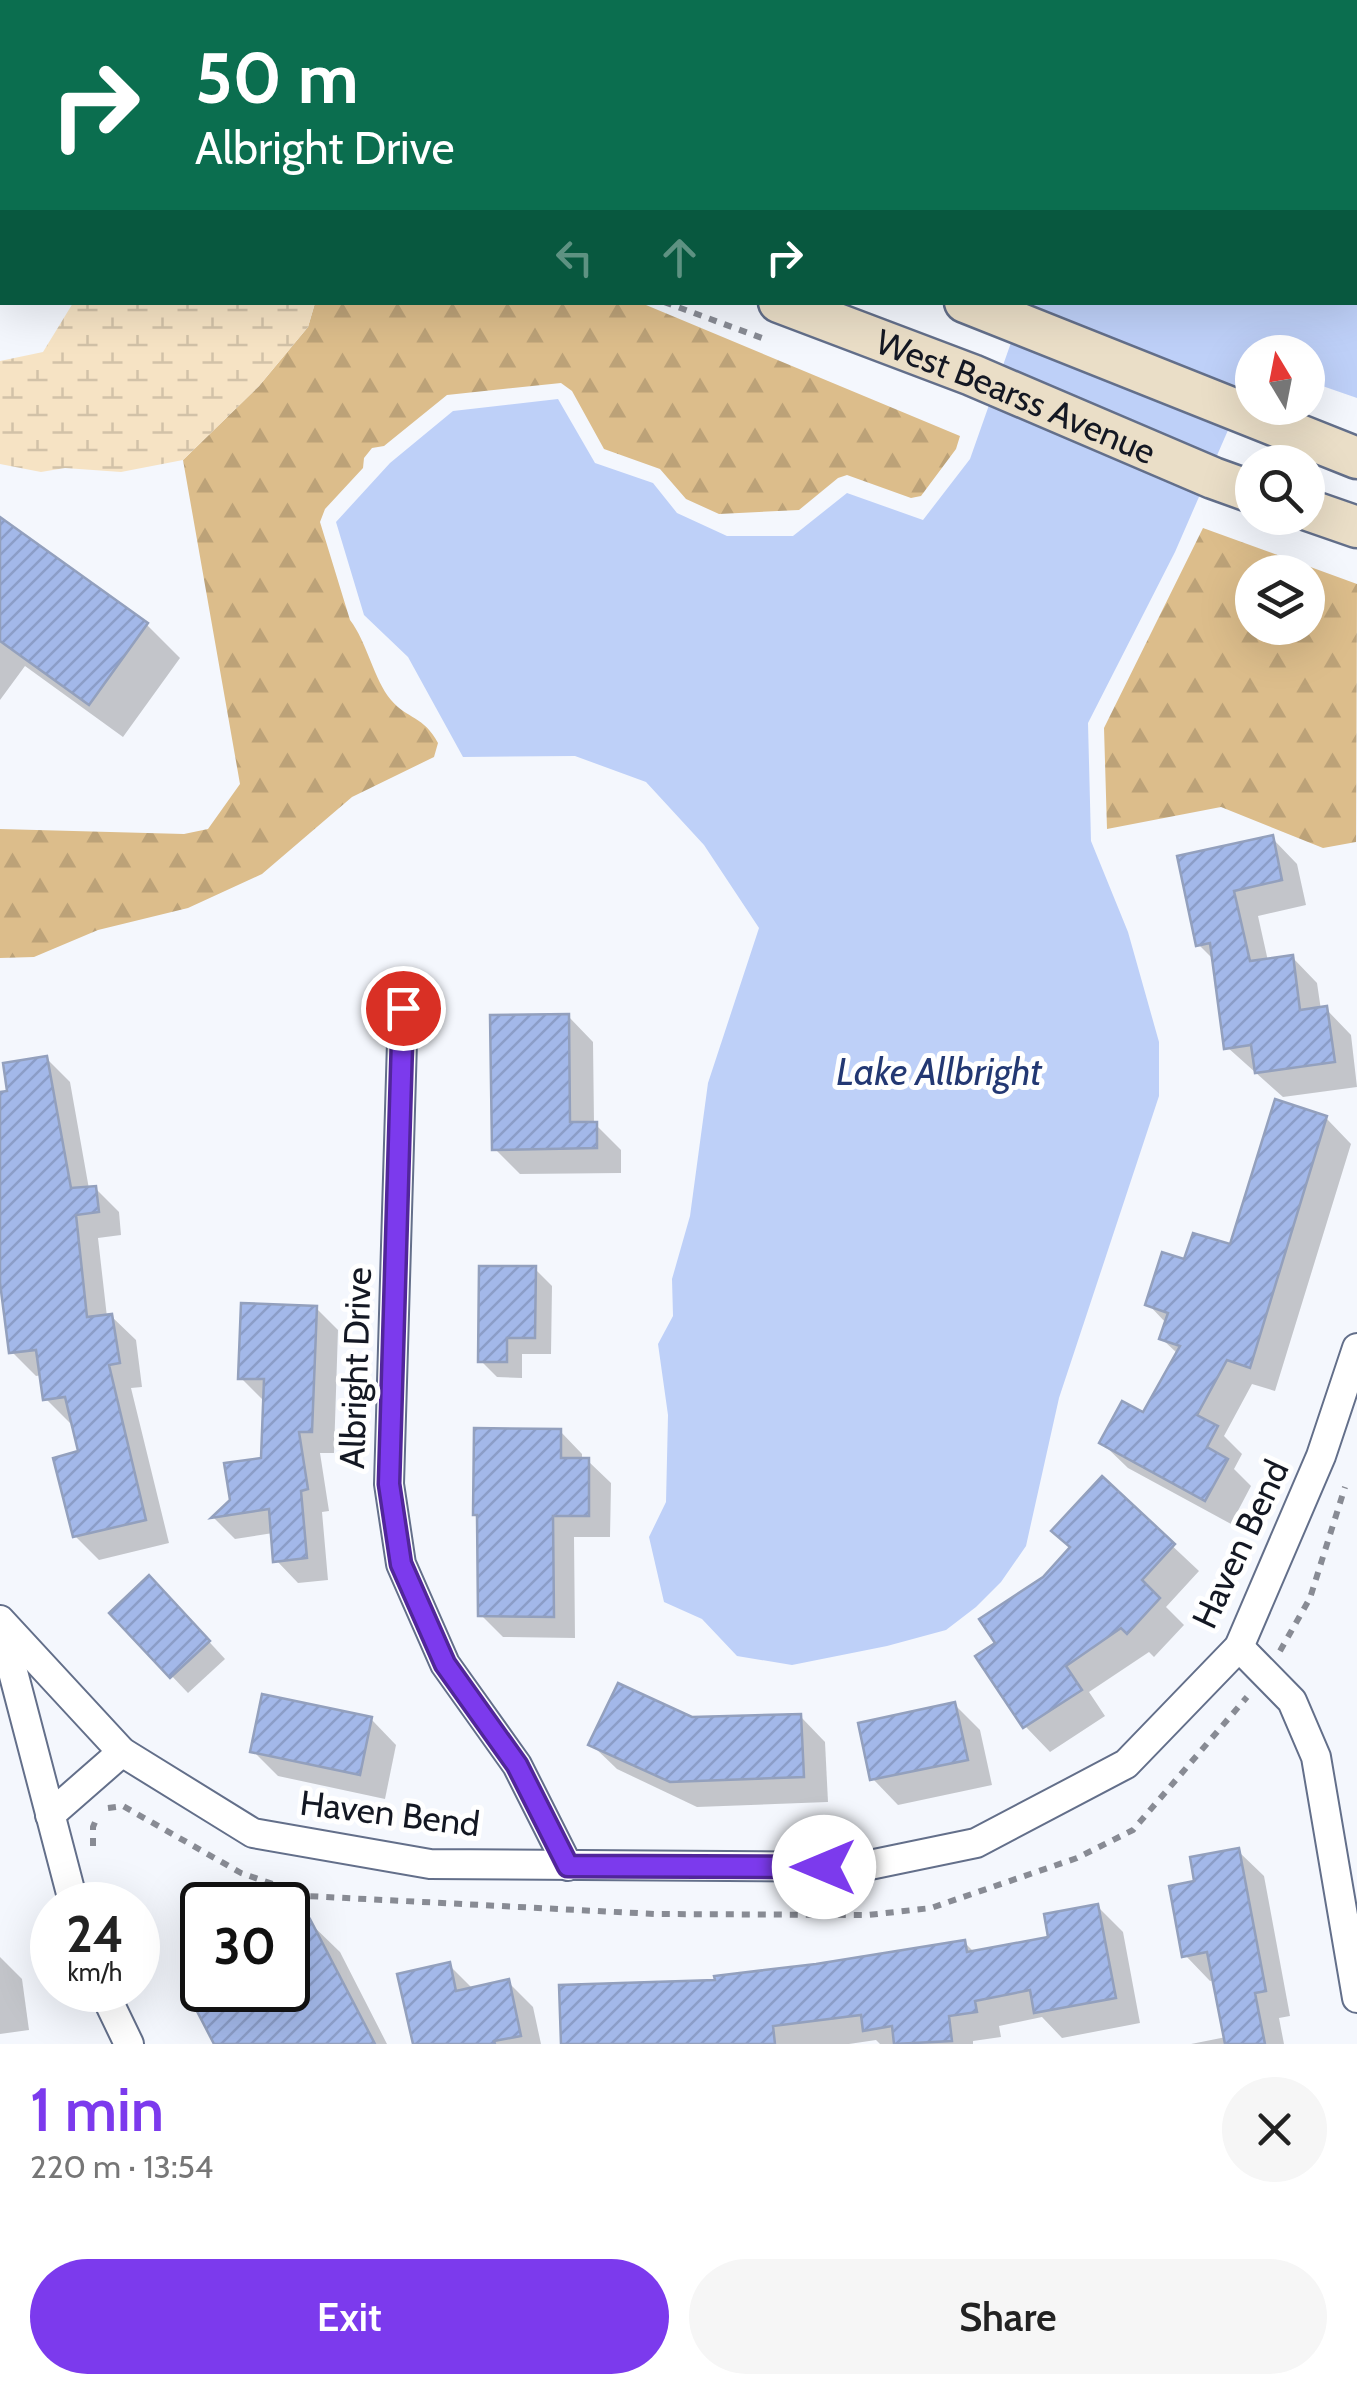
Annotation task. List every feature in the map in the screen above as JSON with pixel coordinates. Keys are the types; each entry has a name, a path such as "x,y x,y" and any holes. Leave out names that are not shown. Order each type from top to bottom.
{"main road":[{"name":"West Bearss Avenue","path":"787,305 972,375 1235,486"},
{"name":"West Bearss Avenue","path":"983,309 1357,458"},
{"path":"1325,516 1357,527"}],"street":[{"name":"Albright Drive","path":"403,1008 389,1484 401,1564 445,1664 517,1765 568,1866"},
{"name":"Haven Bend","path":"0,1620 122,1752 253,1832 430,1864 860,1867 976,1843 1126,1764 1239,1647 1322,1456 1357,1348"},
{"path":"0,1620 68,1882"},
{"path":"1239,1647 1292,1701 1316,1757 1357,1998"},
{"path":"50,1815 122,1752"},
{"path":"114,2012 129,2044"}],"path":[{"path":"1266,1674 1310,1598 1345,1485"}],"green space":[{"path":"71,305 314,305 308,327 259,386 183,460 121,472 65,468 41,472 0,464 0,361 43,352"},
{"path":"314,305 646,305 960,436 956,449 921,496 911,498 847,475 799,510 719,514 686,499 660,469 604,449 572,391 561,383 447,395 384,446 372,448 364,458 363,468 325,509 320,522 350,620 380,682 397,706 433,734 438,743 434,757 352,797 262,874 188,908 98,930 34,957 0,958 0,829 184,834 208,829 240,784 183,460 259,386 308,327"},
{"path":"1203,528 1277,555 1235,555 1235,645 1325,645 1325,572 1357,584 1356,842 1323,848 1221,807 1107,829 1104,728"}],"water":[{"name":"Lake Allbright","path":"1024,305 1357,305 1357,398 1325,387 1325,335 1235,335 1235,414 1175,552 1088,723 1091,841 1128,932 1159,1042 1159,1096 1059,1398 1026,1546 1001,1582 946,1630 792,1665 737,1656 702,1619 664,1602 649,1537 666,1502 668,1415 658,1344 673,1316 672,1279 690,1216 708,1083 759,928 704,845 646,782 575,756 463,757 408,657 364,615 336,522 390,463 453,411 558,399 595,463 653,483 677,513 727,536 793,536 847,493 923,520 970,459"}],"building":[{"path":"0,517 148,623 89,705 0,641"},
{"path":"1273,835 1282,880 1234,891 1250,961 1293,955 1300,1010 1327,1006 1335,1062 1255,1073 1251,1045 1224,1049 1210,943 1196,946 1177,856"},
{"path":"569,1014 570,1122 597,1122 597,1148 492,1150 490,1015"},
{"path":"47,1056 71,1188 96,1186 99,1212 76,1215 87,1317 112,1314 120,1363 109,1365 146,1520 73,1537 53,1458 78,1451 65,1397 43,1400 36,1350 9,1353 0,1283 0,1092 7,1091 3,1063"},
{"path":"1275,1099 1327,1116 1250,1368 1227,1360 1197,1415 1218,1426 1207,1447 1228,1459 1205,1501 1099,1443 1122,1401 1143,1412 1180,1346 1159,1339 1168,1313 1145,1305 1162,1252 1184,1259 1193,1233 1230,1244"},
{"path":"479,1266 536,1266 535,1338 507,1338 507,1362 478,1362"},
{"path":"241,1303 317,1306 312,1432 299,1432 308,1489 301,1491 307,1558 273,1562 269,1509 211,1518 230,1500 224,1463 261,1458 264,1379 238,1379"},
{"path":"474,1428 561,1429 561,1458 589,1458 589,1516 553,1516 554,1617 478,1616"},
{"path":"1102,1476 1175,1544 1142,1580 1160,1598 1127,1634 1121,1628 1066,1666 1082,1690 1023,1728 975,1656 995,1643 979,1619 1043,1577 1070,1547 1051,1531"},
{"path":"149,1575 210,1641 170,1678 109,1613"},
{"path":"618,1683 692,1717 801,1714 804,1777 670,1782 588,1745"},
{"path":"262,1694 372,1717 360,1775 250,1752"},
{"path":"955,1702 968,1760 870,1780 858,1723"},
{"path":"1239,1848 1266,1991 1255,1993 1265,2044 1225,2044 1207,1952 1182,1957 1169,1886 1194,1881 1190,1857"},
{"path":"1098,1904 1116,1998 1034,2013 1030,1990 975,2001 977,2012 949,2016 952,2041 894,2044 892,2026 863,2031 861,2015 773,2026 775,2044 561,2044 559,1985 715,1980 714,1976 965,1940 967,1952 1048,1937 1044,1914"},
{"path":"310,1919 375,2044 214,2044 197,2012 310,2012"},
{"path":"450,1962 456,1991 509,1979 521,2036 494,2041 495,2044 413,2044 397,1974"}],"route":[{"path":"403,1008 389,1484 401,1564 445,1664 517,1765 568,1866 824,1867"}]}
